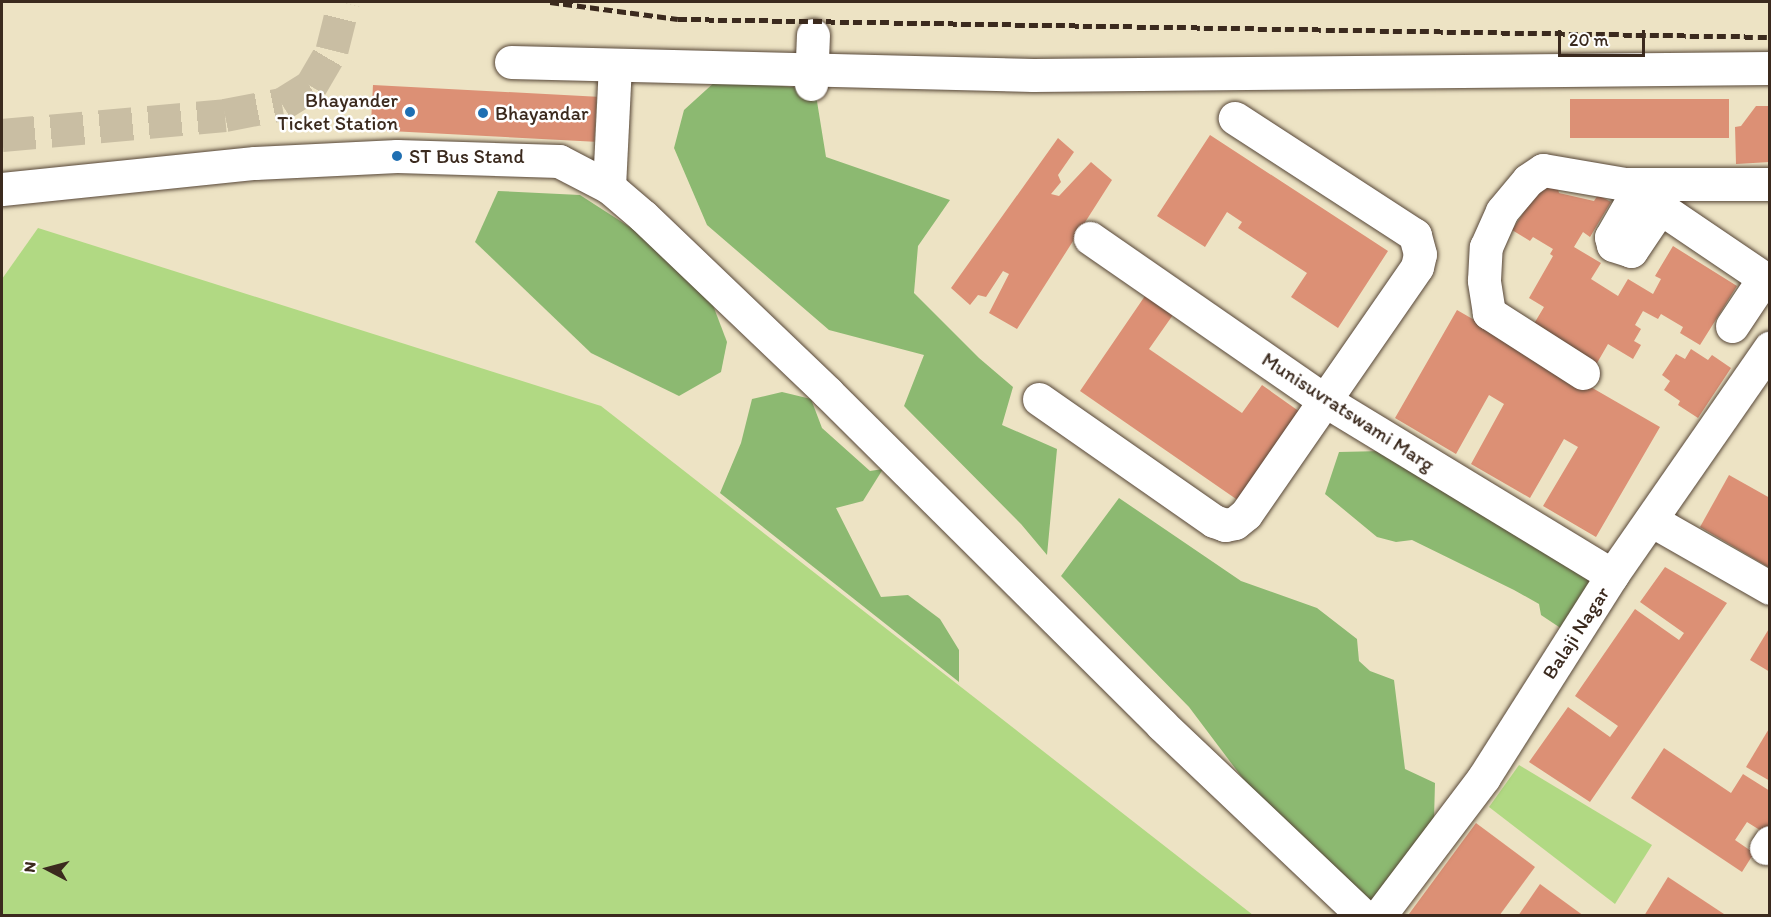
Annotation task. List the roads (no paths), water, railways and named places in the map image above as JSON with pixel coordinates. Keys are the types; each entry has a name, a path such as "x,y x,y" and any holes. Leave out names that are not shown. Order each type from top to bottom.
{"street":[{"path":"812,76 813,35"},
{"path":"511,62 615,65 812,76 1033,75 1170,67 1411,63 1577,71 1770,68"},
{"path":"609,187 615,65"},
{"path":"1039,399 1214,521 1225,525 1234,523 1246,514 1417,267 1420,254 1415,235 1235,118"},
{"path":"2,189 255,163 397,156 559,161 609,187 643,216 828,393 1161,724 1363,915"},
{"path":"1583,373 1488,313 1484,280 1486,247 1502,212 1528,180 1543,170 1641,195 1770,184"},
{"path":"1641,195 1767,280 1732,326"},
{"name":"Munisuvratswami Marg","path":"1090,238 1324,400 1612,575"},
{"name":"Balaji Nagar","path":"1379,915 1484,777 1612,575 1770,348"},
{"path":"1651,520 1770,588"}],"tunnel":[{"path":"2,135 225,115 282,104 311,86 332,50 344,2"}],"railway":[{"path":"550,2 678,19 1770,37"}],"place":[{"name":"Bhayander Ticket Station","path":"410,112"},
{"name":"Bhayandar","path":"483,113"},
{"name":"ST Bus Stand","path":"397,156"}]}
